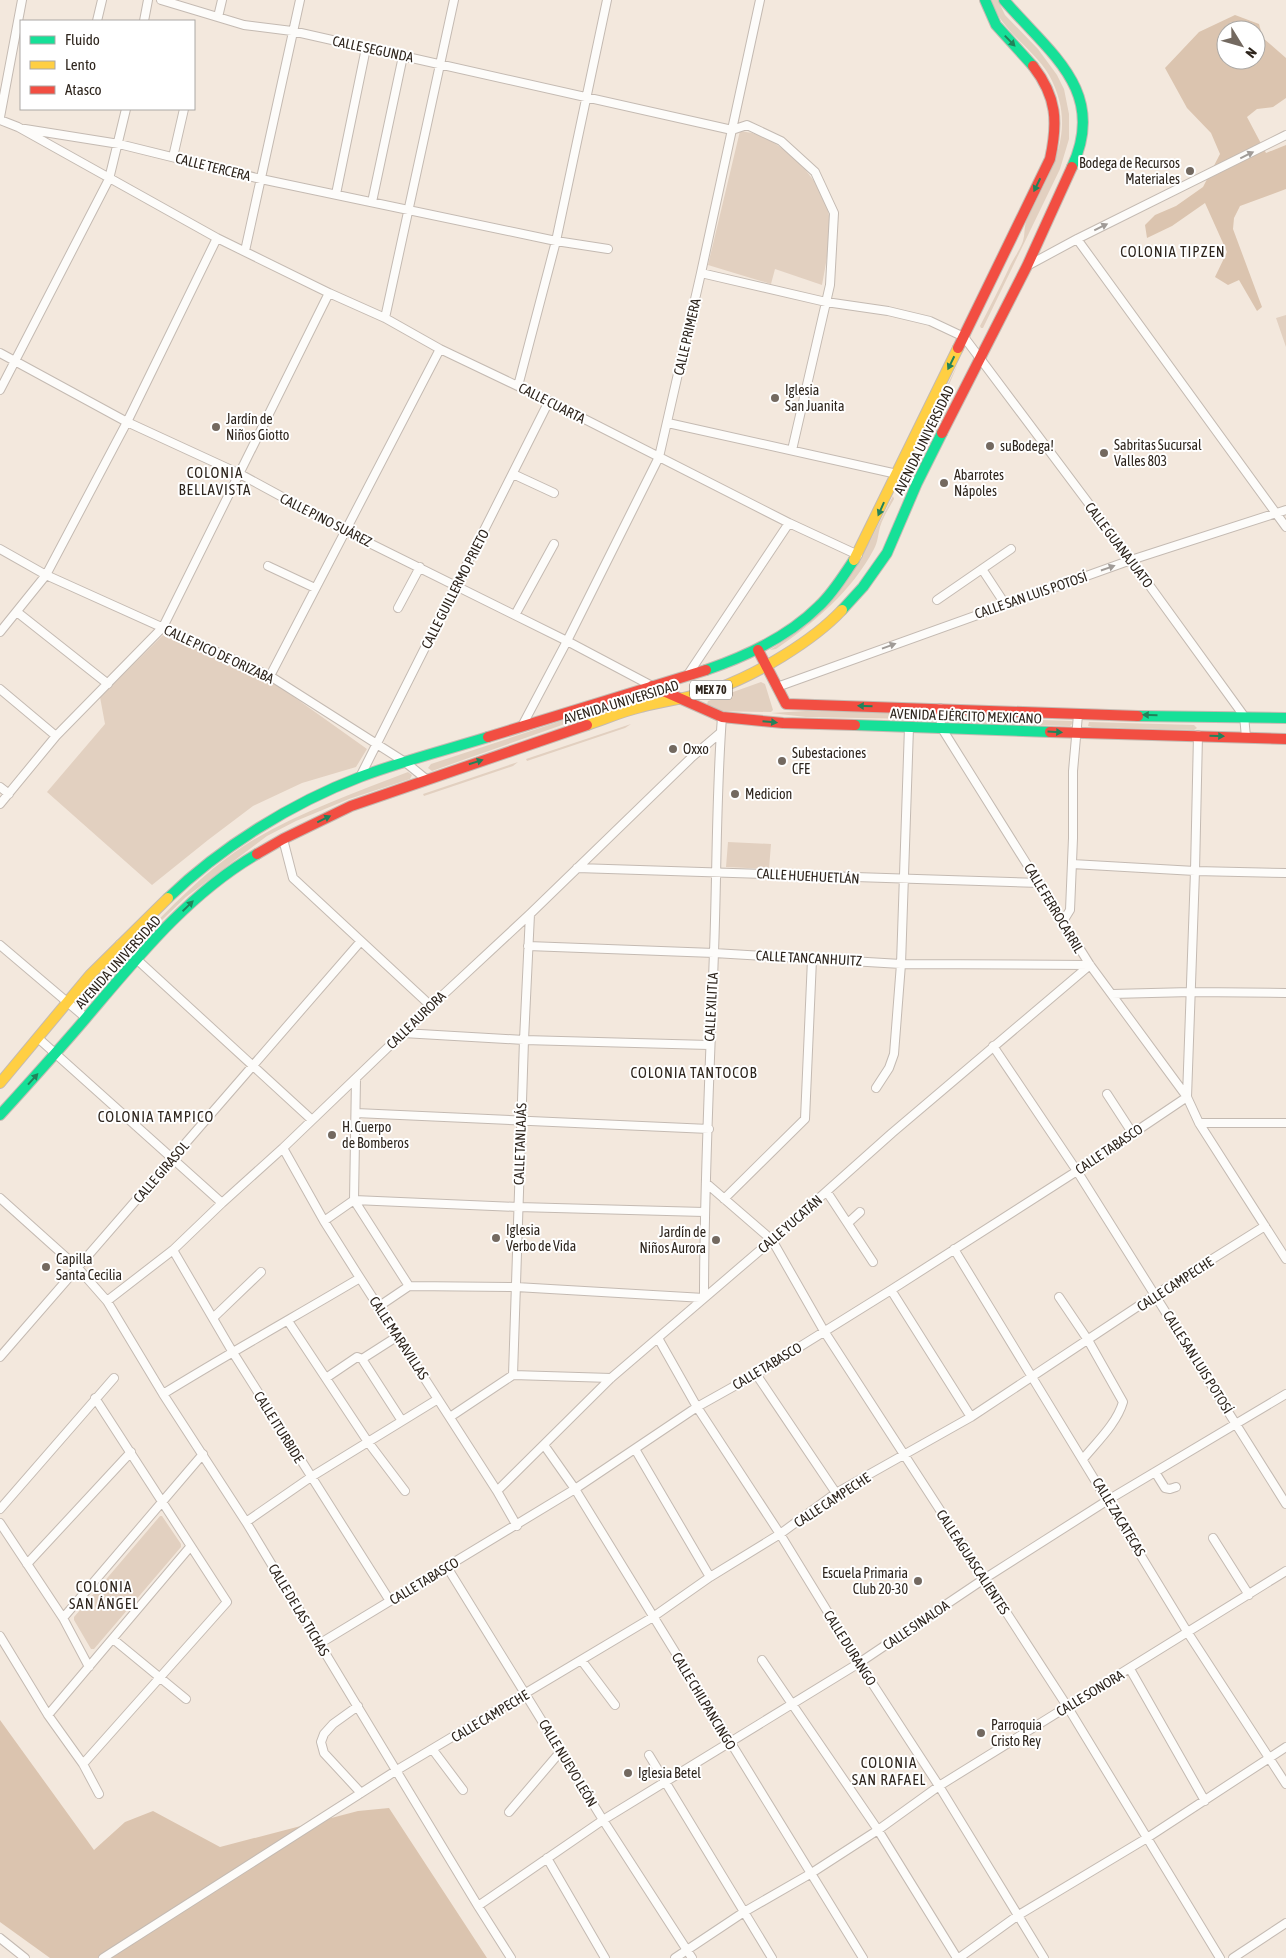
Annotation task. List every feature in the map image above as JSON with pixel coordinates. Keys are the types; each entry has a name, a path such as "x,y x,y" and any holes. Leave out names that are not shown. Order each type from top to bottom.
{"main road":[{"name":"AVENIDA UNIVERSIDAD","path":"0,1084 90,975 174,892 225,849 288,810 360,777 405,762 652,686 686,678 758,650 818,607 858,555 880,513 896,474 1050,159 1056,118 1054,104 1043,78 996,24 985,0"},
{"name":"AVENIDA UNIVERSIDAD","path":"0,1115 55,1054 136,958 192,902 238,865 283,839 351,806 639,707 715,690 746,676 829,624 864,587 887,553 917,484 1027,266 1080,151 1083,109 1076,85 1064,64 1005,0"},
{"name":"AVENIDA EJÉRCITO MEXICANO","path":"758,650 786,704 940,708 1078,715 1286,718"},
{"name":"AVENIDA EJÉRCITO MEXICANO","path":"652,686 722,717 792,723 909,728 941,727 1076,734 1198,735 1286,739"}],"street":[{"path":"0,119 22,0"},
{"path":"97,20 102,0"},
{"path":"144,20 148,0"},
{"name":"CALLE SEGUNDA","path":"160,0 244,25 292,31 440,63 586,99 732,130 747,125 781,141 815,172 834,213 830,285 792,450"},
{"path":"218,17 222,0"},
{"path":"245,251 300,0"},
{"path":"385,318 454,0"},
{"path":"518,386 556,241 607,0"},
{"name":"CALLE PRIMERA","path":"522,726 567,641 659,457 760,0"},
{"path":"336,194 366,48"},
{"path":"372,202 403,56"},
{"path":"0,390 109,179 126,110"},
{"path":"173,157 184,110"},
{"name":"CALLE CUARTA","path":"0,119 18,127 218,238 329,293 385,318 440,349 549,401 789,523 858,555"},
{"name":"CALLE TERCERA","path":"18,127 119,144 261,179 556,241 608,249"},
{"path":"1027,266 1077,238 1286,135"},
{"path":"0,632 46,575 128,422 218,238"},
{"path":"1077,238 1286,527"},
{"path":"701,273 826,302 888,311 930,321 964,337 979,358"},
{"path":"0,804 56,736 163,627 329,293"},
{"path":"270,676 440,349"},
{"name":"CALLE PINO SUÁREZ","path":"0,353 128,422 240,474 346,531 457,585 652,686"},
{"name":"CALLE GUANAJUATO","path":"979,358 1131,560 1244,716"},
{"name":"CALLE GUILLERMO PRIETO","path":"360,777 549,401"},
{"path":"668,423 896,474 917,484"},
{"path":"513,474 554,493"},
{"name":"CALLE SAN LUIS POTOSÍ","path":"777,687 1004,604 1131,560 1286,510"},
{"path":"686,678 789,523"},
{"path":"514,614 554,544"},
{"name":"CALLE PICO DE ORIZABA","path":"0,549 46,575 270,676 405,762 426,779"},
{"path":"938,600 1011,549"},
{"path":"268,566 315,588"},
{"path":"398,608 420,567"},
{"path":"982,569 1004,604"},
{"path":"17,612 108,684"},
{"path":"0,689 56,736"},
{"name":"CALLE FERROCARRIL","path":"940,708 941,727 1040,883 1062,923 1090,965 1187,1097"},
{"path":"1062,923 1070,910 1073,771 1078,715"},
{"path":"1244,716 1246,737"},
{"name":"CALLE XILITLA","path":"704,1298 704,1212 708,1129 709,1045 722,717"},
{"path":"876,1088 889,1068 894,1054 901,964 909,728"},
{"name":"CALLE AURORA","path":"107,1302 173,1250 530,914 692,757 720,733"},
{"path":"1198,735 1187,1097 1199,1123 1286,1259"},
{"path":"0,787 8,794"},
{"path":"283,839 292,878 431,1006"},
{"path":"1072,864 1195,871 1286,873"},
{"name":"CALLE HUEHUETLÁN","path":"577,868 1040,883"},
{"name":"CALLE TANLAJÁS","path":"513,1375 530,914"},
{"name":"CALLE GIRASOL","path":"0,1357 361,941"},
{"path":"120,944 312,1120"},
{"path":"0,945 86,1018"},
{"name":"CALLE TANCANHUITZ","path":"528,946 714,953 901,964 1090,965"},
{"path":"724,1199 804,1119 812,959"},
{"name":"CALLE YUCATÁN","path":"497,1490 611,1378 993,1046 1090,965"},
{"path":"1112,994 1191,992 1286,993"},
{"path":"403,1033 524,1040 709,1045"},
{"path":"38,1038 222,1202"},
{"name":"CALLE SAN LUIS POTOSÍ","path":"993,1046 1077,1171 1286,1504"},
{"path":"356,1078 354,1200 409,1286"},
{"path":"1108,1094 1133,1134"},
{"name":"CALLE TABASCO","path":"320,1644 575,1490 697,1407 756,1374 891,1290 1077,1171 1187,1097"},
{"path":"356,1113 708,1129"},
{"path":"1199,1123 1286,1123"},
{"name":"CALLE MARAVILLAS","path":"282,1148 324,1221 497,1490 517,1526"},
{"name":"CALLE AGUASCALIENTES","path":"706,1183 772,1240 824,1331 1067,1706 1220,1958"},
{"path":"827,1192 873,1262"},
{"name":"CALLE DE LAS TICHAS","path":"0,1198 78,1268 107,1302 163,1394 246,1522 511,1958"},
{"path":"324,1221 354,1200 704,1212"},
{"path":"848,1224 860,1212"},
{"name":"CALLE CAMPECHE","path":"103,1958 397,1770 653,1617 710,1577 780,1534 836,1494 971,1417 1155,1295 1266,1226"},
{"name":"CALLE ZACATECAS","path":"954,1249 1188,1633 1286,1784"},
{"name":"CALLE ITURBIDE","path":"173,1250 232,1351 390,1601"},
{"path":"212,1318 261,1272"},
{"path":"163,1394 232,1351 288,1321 360,1278"},
{"path":"378,1307 409,1286 516,1288 704,1298"},
{"path":"891,1290 971,1417"},
{"path":"1059,1297 1088,1340 1123,1402 1121,1410 1083,1459"},
{"path":"288,1321 368,1442 405,1491"},
{"path":"362,1359 398,1336"},
{"name":"CALLE DURANGO","path":"658,1338 697,1407 780,1534 859,1663 939,1786 1044,1958"},
{"path":"326,1378 357,1357 362,1359 402,1421"},
{"path":"756,1374 836,1494"},
{"path":"450,1417 513,1375 611,1378"},
{"path":"0,1509 114,1378"},
{"name":"CALLE SINALOA","path":"478,1906 603,1820 859,1663 984,1579 1108,1500 1286,1394"},
{"path":"83,1764 227,1602 95,1398"},
{"path":"246,1522 311,1477 438,1399"},
{"name":"CALLE CHILPANCINGO","path":"544,1445 575,1490 863,1958"},
{"path":"635,1449 710,1577"},
{"path":"27,1564 131,1452"},
{"path":"63,1618 164,1502 203,1454"},
{"path":"1155,1472 1165,1488 1176,1487"},
{"path":"0,1523 63,1618 89,1667"},
{"path":"1213,1538 1249,1595"},
{"path":"48,1715 190,1547"},
{"name":"CALLE NUEVO LEÓN","path":"447,1567 603,1820 692,1958"},
{"name":"CALLE SONORA","path":"675,1958 744,1912 810,1874 878,1830 939,1786 1286,1571"},
{"path":"0,1636 48,1715 83,1764 99,1794"},
{"path":"113,1639 186,1699"},
{"path":"762,1660 878,1830 958,1958 1017,1916 1148,1838 1286,1747"},
{"path":"582,1661 615,1705"},
{"path":"1130,1669 1205,1801"},
{"path":"358,1706 333,1724 324,1734 321,1742 324,1753 360,1793"},
{"path":"432,1750 463,1790"},
{"path":"509,1812 561,1751"},
{"path":"649,1755 772,1958"},
{"path":"547,1858 605,1958"},
{"path":"1233,1958 1286,1923"},
{"path":"0,1938 25,1958"}],"shaded area":[{"path":"991,0 998,0 1005,15 1038,49 1057,75 1064,89 1069,114 1069,139 1060,169 983,328 981,328 980,326 1022,244 1026,222 1052,169 1058,151 1062,115 1058,96 1049,75 1035,56 1002,21"},
{"path":"1235,15 1248,20 1224,20"},
{"path":"1216,24 1216,70 1266,70 1266,41 1286,58 1286,98 1273,107 1257,109 1247,117 1266,153 1286,145 1286,189 1240,206 1234,218 1233,229 1262,307 1257,311 1239,280 1228,285 1215,277 1227,252 1205,203 1172,226 1147,238 1145,225 1155,215 1176,206 1203,187 1220,154 1211,133 1187,108 1165,68 1199,32"},
{"path":"740,131 749,132 767,139 791,155 812,178 820,191 829,216 828,251 822,285 775,269 771,284 708,265"},
{"path":"1286,315 1286,347 1276,318"},
{"path":"958,364 941,403 940,414 916,460 934,421 935,409"},
{"path":"893,496 894,499 881,523 875,546 855,579 818,617 776,649 770,650 806,626 822,611 870,541"},
{"path":"163,635 273,682 367,749 356,767 302,783 253,806 152,885 47,792 105,724 100,697"},
{"path":"761,682 765,684 773,710 771,712 715,711 707,704 708,701"},
{"path":"631,698 633,700 432,771 428,768 431,764"},
{"path":"806,711 921,713 924,717 921,719 806,717 771,713"},
{"path":"948,717 1074,722 1070,726 948,723 946,720"},
{"path":"1089,722 1194,725 1197,728 1194,730 1092,727 1088,726"},
{"path":"631,724 625,728 527,761 526,759"},
{"path":"518,762 513,766 424,796 423,794"},
{"path":"408,772 412,775 410,779 349,799 296,821 267,836 186,897 138,943 187,891 242,847 282,824"},
{"path":"728,842 771,844 769,869 726,867"},
{"path":"160,1516 162,1516 181,1544 181,1547 94,1649 91,1649 74,1617"},
{"path":"0,1720 94,1850 125,1822 153,1811 220,1847 358,1811 389,1808 487,1958 50,1958 0,1922"}],"traffic: fast":[{"path":"985,0 996,25 1033,66"},
{"path":"1004,0 1054,55 1068,74 1078,94 1083,116 1081,140 1072,167"},
{"path":"842,610 863,587 887,553 917,483 942,433"},
{"path":"706,670 752,652 794,627 824,601 854,560"},
{"path":"1138,716 1286,718"},
{"path":"855,725 1050,732"},
{"path":"168,898 211,861 283,813 334,788 376,771 488,737"},
{"path":"0,1115 65,1043 144,950 208,888 257,854"}],"traffic: slow":[{"path":"854,560 958,348"},
{"path":"587,725 634,709 698,695 732,683 766,666 800,645 830,622 842,610"},
{"path":"0,1083 90,975 168,898"}],"traffic: jam":[{"path":"958,348 1050,159 1053,146 1054,110 1047,88 1033,66"},
{"path":"942,433 1027,266 1072,167"},
{"path":"758,650 786,704 1138,716"},
{"path":"488,737 706,670"},
{"path":"652,686 722,717 783,723 855,725"},
{"path":"257,854 283,839 351,806 587,725"},
{"path":"1050,732 1286,739"}],"place":[{"name":"Bodega de Recursos Materiales","path":"1190,171"},
{"name":"Iglesia San Juanita","path":"775,398"},
{"name":"Jardín de Niños Giotto","path":"216,427"},
{"name":"suBodega!","path":"990,446"},
{"name":"Sabritas Sucursal Valles 803","path":"1104,453"},
{"name":"Abarrotes Nápoles","path":"944,483"},
{"name":"Oxxo","path":"673,749"},
{"name":"Subestaciones CFE","path":"782,761"},
{"name":"Medicion","path":"735,794"},
{"name":"H. Cuerpo de Bomberos","path":"332,1135"},
{"name":"Iglesia Verbo de Vida","path":"496,1238"},
{"name":"Jardín de Niños Aurora","path":"716,1240"},
{"name":"Capilla Santa Cecilia","path":"46,1267"},
{"name":"Escuela Primaria Club 20-30","path":"918,1581"},
{"name":"Parroquia Cristo Rey","path":"981,1733"},
{"name":"Iglesia Betel","path":"628,1773"}],"district":[{"name":"COLONIA TIPZEN","path":"1173,252"},
{"name":"COLONIA BELLAVISTA","path":"215,482"},
{"name":"COLONIA TANTOCOB","path":"694,1073"},
{"name":"COLONIA TAMPICO","path":"156,1117"},
{"name":"COLONIA SAN ÁNGEL","path":"104,1596"},
{"name":"COLONIA SAN RAFAEL","path":"889,1772"}]}
